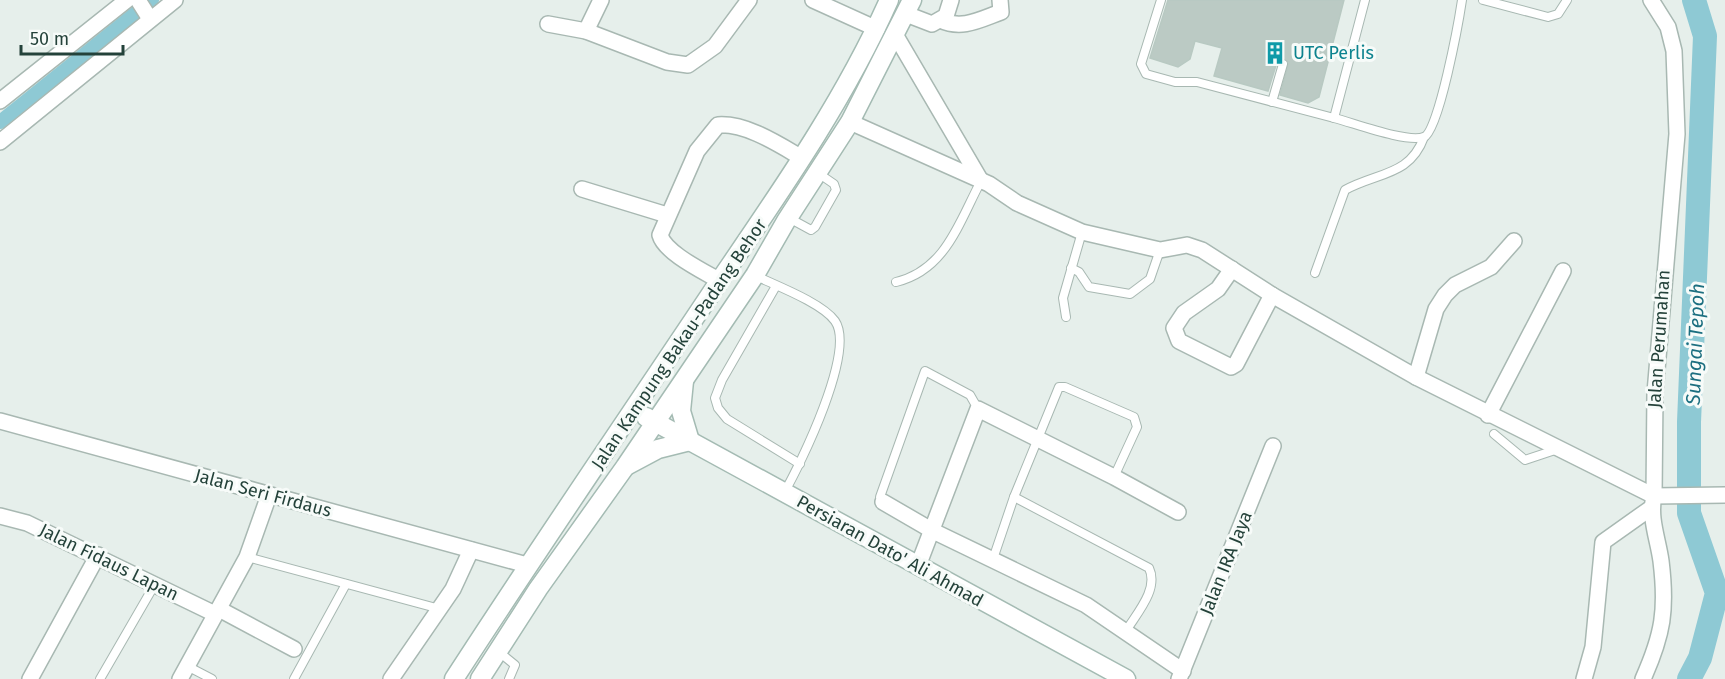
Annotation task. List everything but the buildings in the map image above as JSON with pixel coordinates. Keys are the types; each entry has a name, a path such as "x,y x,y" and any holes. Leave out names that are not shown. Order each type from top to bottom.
{"street":[{"path":"0,101 127,0"},
{"path":"138,0 149,18"},
{"path":"0,142 149,18 175,0"},
{"path":"585,31 601,0"},
{"path":"548,24 585,31 667,62 688,65 716,46 749,0"},
{"path":"813,0 876,29"},
{"name":"Jalan Kampung Bakau-Padang Behor","path":"454,679 527,565 634,411 802,158 876,29 890,0"},
{"path":"909,7 932,24 946,16 951,0"},
{"path":"940,20 952,26 966,25 1001,12 1000,0"},
{"name":"Jalan Perumahan","path":"1643,679 1657,648 1665,610 1657,500 1655,393 1677,134 1674,51 1668,27 1651,0"},
{"name":"Jalan Kampung Bakau-Padang Behor","path":"480,679 538,589 625,467 755,275 788,217 850,122 909,7"},
{"path":"896,36 981,181"},
{"path":"850,122 981,181 1017,203 1082,232 1160,250 1187,245 1202,250 1272,295 1416,377 1657,500"},
{"path":"720,281 683,259 662,242 660,235 697,151 718,125 728,124 771,140 802,158"},
{"path":"582,189 667,215"},
{"path":"1416,377 1436,309 1445,295 1455,285 1491,267 1514,241"},
{"path":"1232,269 1218,289 1184,313 1174,328 1179,341 1231,367 1236,364 1272,295"},
{"path":"1488,415 1563,271"},
{"path":"625,467 658,449 690,441 681,411 685,376"},
{"path":"918,566 978,409 1114,477 1178,512"},
{"name":"Persiaran Dato' Ali Ahmad","path":"634,411 1126,679"},
{"name":"Jalan Seri Firdaus","path":"0,421 527,565"},
{"name":"Jalan IRA Jaya","path":"1181,675 1273,446"},
{"path":"183,672 247,557 269,495"},
{"path":"1584,679 1593,647 1603,542 1657,500 1698,495 1725,495"},
{"path":"883,502 933,531 1086,605 1126,632 1181,675"},
{"name":"Jalan Fidaus Lapan","path":"0,516 27,523 98,555 294,649"},
{"path":"391,679 453,589 471,550"},
{"path":"30,679 98,555"}],"lane":[{"path":"1161,0 1141,64 1143,72 1175,82 1197,81 1408,138 1424,137 1430,133 1438,109 1462,0"},
{"path":"1334,118 1365,0"},
{"path":"1483,0 1548,17 1558,14 1567,0"},
{"path":"1272,102 1283,64"},
{"path":"1315,273 1345,190 1407,165 1419,150 1424,137"},
{"path":"788,217 807,229 811,230 815,227 836,190 834,184 816,172"},
{"path":"896,282 920,274 940,258 953,238 981,181"},
{"path":"1066,317 1063,298 1082,232"},
{"path":"1071,268 1079,272 1089,287 1130,294 1150,279 1160,250"},
{"path":"755,275 824,310 835,320 842,337 836,367 823,408 800,464 784,493"},
{"path":"776,286 722,380 715,398 718,408 727,419 800,464"},
{"path":"883,502 880,497 925,371 970,395 978,409"},
{"path":"993,559 1014,497 1059,387 1065,387 1134,417 1137,427 1114,477"},
{"path":"1494,434 1519,458 1525,460 1559,448"},
{"path":"1014,497 1149,568 1153,577 1151,589 1126,632"},
{"path":"247,557 440,609"},
{"path":"100,679 155,583"},
{"path":"294,679 346,584"},
{"path":"498,652 515,665 509,679"},
{"path":"183,672 212,679"}],"waterway":[{"path":"0,122 152,0"},
{"name":"Sungai Tepoh","path":"1689,679 1700,658 1717,593 1689,513 1689,422 1705,36 1694,0"}],"place":[{"name":"UTC Perlis","path":"1275,53"}]}
